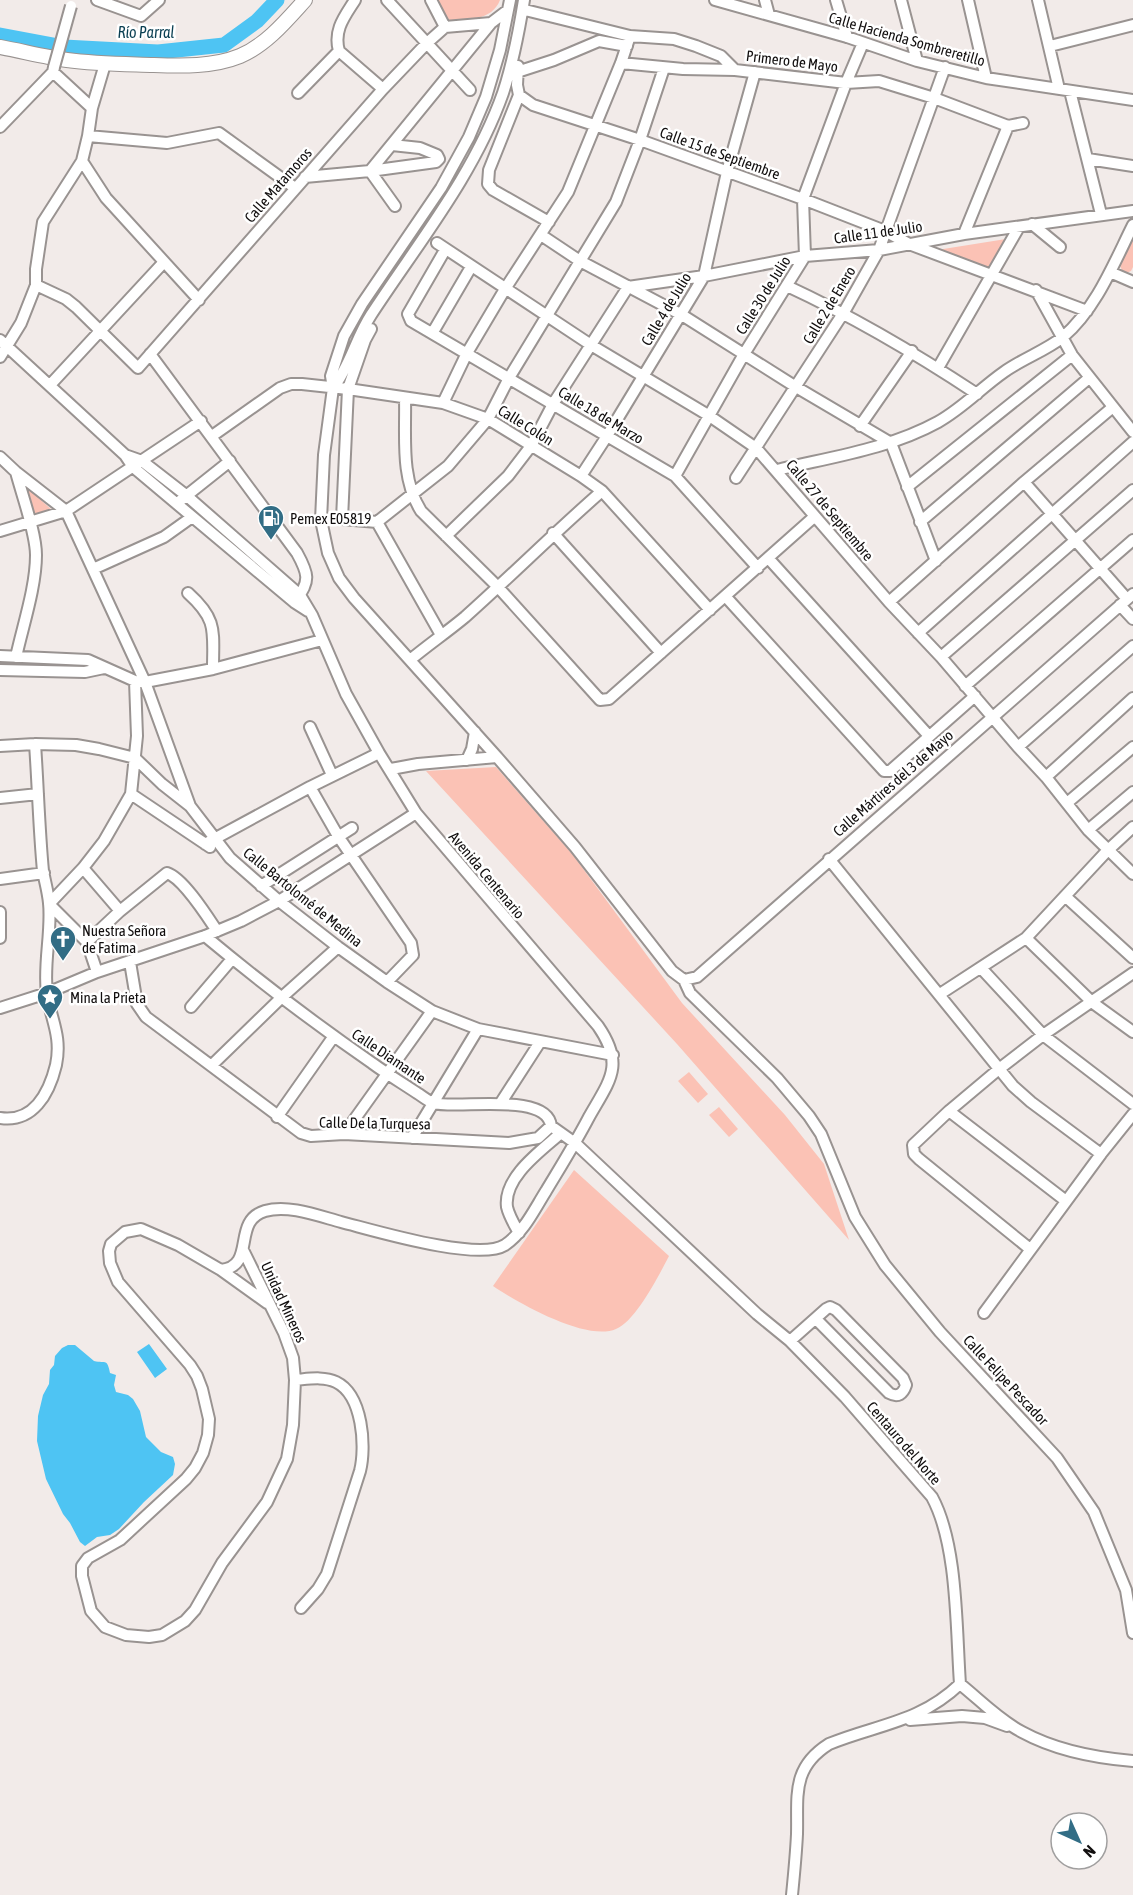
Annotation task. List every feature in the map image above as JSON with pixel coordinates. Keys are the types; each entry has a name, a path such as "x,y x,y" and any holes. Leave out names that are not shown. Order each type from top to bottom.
{"main road":[{"path":"0,47 67,60 105,64 178,66 217,63 239,56 258,46 305,0"}],"street":[{"path":"97,0 139,16 144,15 159,0"},
{"path":"355,0 341,23 336,42 339,51 383,89"},
{"path":"387,0 470,90"},
{"path":"432,0 445,27 491,23"},
{"name":"Calle Hacienda Sombreretillo","path":"715,0 847,37 917,61 986,78 1133,100"},
{"path":"765,0 768,15"},
{"path":"836,0 847,37"},
{"path":"901,0 917,61"},
{"path":"968,0 986,78"},
{"path":"1038,0 1050,46 1088,159 1101,214"},
{"path":"0,128 53,69 72,3"},
{"path":"370,171 491,23 509,5"},
{"path":"509,5 489,88 469,137 441,188 362,304 344,336 331,376 333,388 324,455 321,520 328,553 339,579 575,847 672,971 684,980"},
{"path":"333,388 341,377 367,322 443,211 488,131 503,93 525,5"},
{"path":"525,5 517,72 519,95 489,170 489,184 493,190 549,222"},
{"name":"Primero de Mayo","path":"525,5 629,41 674,39 721,56 735,70 846,83 879,81 934,98 1008,126"},
{"path":"1050,46 1133,26"},
{"name":"Calle Matamoros","path":"101,331 138,368 383,89 445,27"},
{"path":"443,403 467,353 505,289 568,192 629,41 599,41 562,57 517,72"},
{"name":"Calle 30 de Julio","path":"675,476 744,354 805,256 803,199 863,43"},
{"path":"298,93 339,51"},
{"path":"621,63 664,68 735,70"},
{"path":"0,357 4,343 21,323 36,285 43,222 82,161 92,108 105,64"},
{"name":"Calle 2 de Enero","path":"736,478 844,312 879,250 945,67"},
{"path":"371,329 348,389 342,519 377,522 412,496 454,459 489,419 509,378 616,202 664,68"},
{"path":"53,69 92,108"},
{"name":"Calle 4 de Julio","path":"581,476 608,436 704,276 727,172 755,72"},
{"path":"1113,98 1133,92"},
{"name":"Calle 15 de Septiembre","path":"519,95 533,105 640,140 803,199 885,231 909,244 1087,310"},
{"path":"964,234 1008,126 1023,123"},
{"path":"88,136 167,143 215,133 223,134 295,188"},
{"path":"305,177 370,171 435,162 439,159 437,155 426,150 392,145"},
{"path":"1088,159 1133,166"},
{"path":"82,161 106,198 199,300"},
{"path":"370,171 395,206"},
{"name":"Calle 11 de Julio","path":"628,287 704,276 805,256 879,250 964,234 1133,211"},
{"path":"1032,224 1060,247"},
{"path":"777,470 891,443 940,421 1014,365 1062,337 1087,310 1110,272 1133,225"},
{"path":"938,368 1019,227"},
{"path":"541,235 580,261 682,315 796,387 891,443 936,561"},
{"name":"Calle 27 de Septiembre","path":"408,314 441,247 591,345 708,415 756,448 889,602 993,716 1088,830 1133,874"},
{"path":"50,385 164,262"},
{"path":"433,332 471,267"},
{"path":"1110,272 1132,279"},
{"path":"36,285 66,299 101,331"},
{"path":"787,286 844,312 912,351 977,394"},
{"path":"446,536 508,476 531,446 553,404 628,287"},
{"path":"1036,291 1072,355 1133,432"},
{"name":"Calle 18 de Marzo","path":"408,314 411,321 675,476 758,568"},
{"name":"Avenida Centenario","path":"4,343 125,455 187,496 236,546 297,598 312,615 346,694 416,813 598,1026 609,1042 613,1055"},
{"path":"861,426 912,351"},
{"path":"150,354 231,461 302,562 307,579 297,598"},
{"path":"907,487 1072,355"},
{"path":"920,522 1089,378"},
{"name":"Calle Colón","path":"212,436 280,388 291,384 348,389 443,403 489,419 602,491 710,610"},
{"path":"405,398 406,463 412,496 421,511 497,586 596,696 606,701 814,517"},
{"path":"889,602 1024,482 1113,407"},
{"path":"0,531 66,511 201,421"},
{"path":"918,633 1133,442"},
{"path":"0,457 66,511"},
{"path":"177,504 231,461"},
{"name":"Avenida Centenario","path":"138,464 192,517 236,546"},
{"path":"16,472 36,556 29,602 16,657"},
{"path":"1024,482 1127,600 1133,619"},
{"path":"941,657 1133,490"},
{"path":"410,660 464,617 553,533 602,491"},
{"name":"Calle Bartolomé de Medina","path":"66,511 93,569 190,806 209,841 279,901 338,947 432,1011 478,1029 613,1055"},
{"path":"93,569 165,537 192,517"},
{"path":"377,522 441,635"},
{"path":"553,533 661,653"},
{"path":"965,686 1133,540"},
{"path":"769,558 929,736"},
{"path":"188,593 203,607 211,620 213,669"},
{"path":"726,597 884,771 890,771 975,696"},
{"name":"Calle Mártires del 3 de Mayo","path":"684,980 697,977 1127,600"},
{"path":"0,656 88,660 140,682 213,669 322,640"},
{"path":"1018,747 1133,646"},
{"path":"44,670 45,658"},
{"path":"0,670 86,672 104,668"},
{"path":"49,904 83,868 114,826 131,794 140,682"},
{"path":"1046,777 1133,698"},
{"path":"310,727 332,775"},
{"path":"467,760 475,732"},
{"path":"0,1118 21,1118 32,1112 46,1091 56,1064 58,1047 56,1025 47,993 49,904 44,873 35,744"},
{"path":"0,746 35,744 76,746 135,758 162,784 190,806"},
{"path":"1067,803 1133,747"},
{"path":"131,794 209,841 310,786 379,753"},
{"path":"391,769 418,764 497,757"},
{"path":"310,786 338,836 411,943 413,950 409,960 387,982"},
{"path":"1088,830 1133,792"},
{"path":"0,798 38,794"},
{"path":"0,1008 47,993 97,972 205,936 241,921 279,901 416,813"},
{"path":"940,994 1026,938 1107,851 1133,827"},
{"path":"261,886 352,828"},
{"path":"829,859 999,1070 1030,1102 1101,1154"},
{"path":"83,868 120,911"},
{"path":"0,879 44,873"},
{"path":"87,942 164,874 170,873 202,908 217,931"},
{"path":"1065,896 1133,958"},
{"path":"49,904 87,942 97,972"},
{"path":"0,912 0,938"},
{"name":"Calle Diamante","path":"205,936 281,998 388,1075 433,1103 500,1104 542,1112 550,1120 551,1126 575,1143"},
{"path":"1026,938 1093,1003 1133,1032"},
{"path":"212,1065 338,947"},
{"path":"191,1007 232,959"},
{"name":"Calle De la Turquesa","path":"130,962 137,1004 146,1017 295,1130 311,1136 344,1134 519,1142 538,1138 551,1126"},
{"path":"981,968 1043,1035 1133,1104"},
{"path":"1030,1249 919,1159 914,1154 913,1145 949,1112 1043,1035 1133,974"},
{"name":"Calle Felipe Pescador","path":"684,980 690,993 777,1078 809,1116 821,1134 855,1217 898,1282 940,1332 1057,1458 1094,1512 1126,1590 1133,1633"},
{"path":"344,1134 432,1011"},
{"path":"412,1138 478,1029"},
{"path":"277,1117 334,1036"},
{"path":"500,1104 540,1042"},
{"path":"243,1250 245,1230 249,1221 265,1210 295,1209 397,1237 476,1251 504,1246 519,1233 575,1143 610,1079 614,1067 613,1055"},
{"path":"949,1112 1066,1201"},
{"path":"984,1312 1133,1114"},
{"path":"519,1233 507,1206 510,1189 528,1162 561,1133"},
{"name":"Centauro del Norte","path":"575,1143 757,1314 790,1341 845,1397 932,1497 939,1510 949,1550 960,1684"},
{"name":"Unidad Mineros","path":"141,1229 192,1252 221,1270 235,1265 243,1250 293,1358 295,1380 291,1441 277,1484 255,1521 222,1563 195,1610 185,1621 162,1635 149,1637 126,1635 105,1627 91,1611 82,1576 82,1566 88,1558 126,1535 186,1479 195,1468 202,1453 208,1436 209,1419 197,1376 122,1288 113,1272 109,1251 111,1244 125,1232 141,1229"},
{"path":"221,1270 268,1304"},
{"path":"790,1341 830,1307 836,1310 903,1378 906,1385 900,1396 889,1393 816,1319"},
{"path":"295,1380 328,1379 343,1386 355,1405 364,1444 360,1471 327,1575 301,1608"},
{"path":"792,1895 796,1850 797,1791 806,1765 818,1751 829,1744 903,1720 935,1705 960,1684 1021,1732"},
{"path":"903,1720 962,1716 985,1718 1075,1752 1133,1761"}],"shaded area":[{"path":"436,0 500,0 491,12 485,15 470,20 447,23"},
{"path":"1133,236 1133,267 1131,271 1124,274 1120,266"},
{"path":"1006,239 987,269 937,250"},
{"path":"25,486 52,510 29,517"},
{"path":"496,767 573,855 682,1003 785,1115 824,1164 849,1240 677,1044 426,771"},
{"path":"689,1072 708,1094 698,1103 678,1081"},
{"path":"719,1107 738,1129 729,1137 709,1115"},
{"path":"574,1170 669,1256 631,1317 616,1329 603,1332 571,1326 553,1319 493,1286"}],"water":[{"path":"149,1344 167,1369 155,1378 137,1352"},
{"path":"68,1345 75,1345 94,1361 107,1363 110,1373 116,1375 114,1385 116,1392 128,1395 140,1411 146,1437 161,1452 173,1457 175,1464 173,1475 119,1529 110,1535 97,1537 85,1546 80,1542 63,1514 46,1479 37,1441 38,1416 43,1395 49,1384 50,1370 54,1365 55,1356"}],"waterway":[{"name":"Río Parral","path":"0,35 64,47 158,52 224,45 257,21 277,0"}],"place":[{"name":"Pemex E05819","path":"271,541"},
{"name":"Nuestra Señora de Fatima","path":"63,962"},
{"name":"Mina la Prieta","path":"50,1020"}]}
